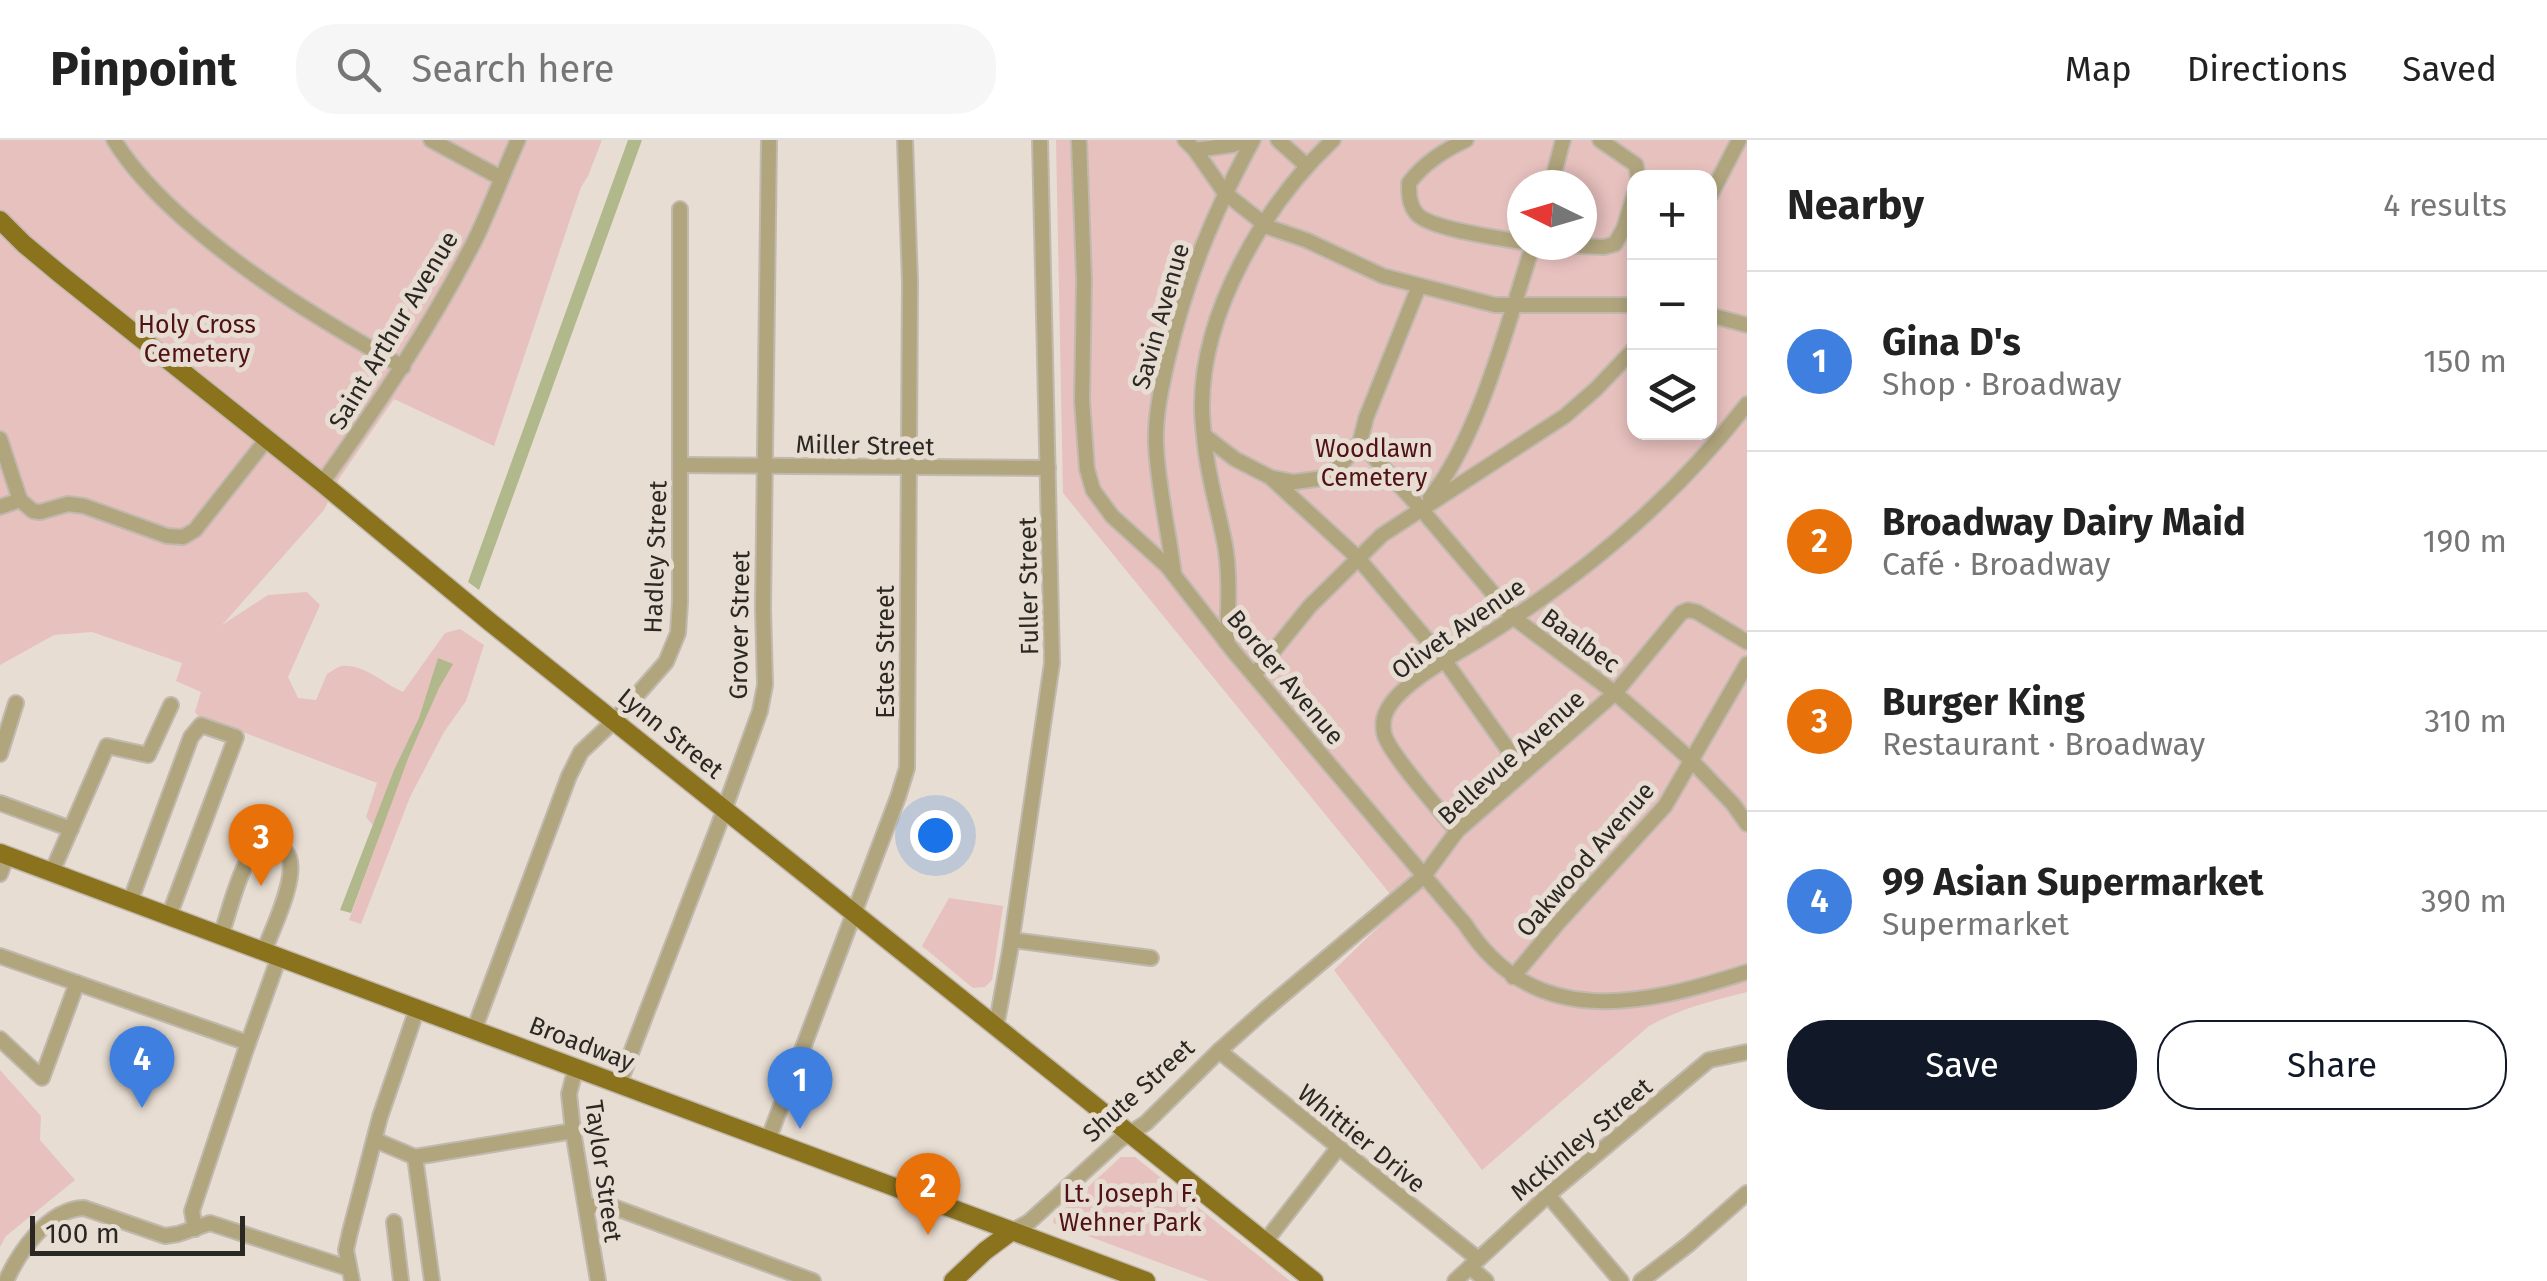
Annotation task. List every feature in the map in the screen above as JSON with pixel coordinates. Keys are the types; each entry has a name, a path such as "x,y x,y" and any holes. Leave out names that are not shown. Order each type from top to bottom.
{"main road":[{"name":"Lynn Street","path":"0,220 48,264 490,622 1314,1281"},
{"name":"Broadway","path":"3,854 1133,1279"},
{"name":"Shute Street","path":"953,1281 1012,1231"}],"street":[{"path":"114,140 160,198 216,248 321,321 403,366"},
{"path":"431,140 501,178"},
{"name":"Saint Arthur Avenue","path":"322,483 403,366 444,298 476,238 518,140"},
{"name":"Grover Street","path":"619,1084 760,711 765,686 769,140"},
{"name":"Estes Street","path":"768,1140 907,768 910,282 906,140"},
{"name":"Fuller Street","path":"996,1027 1052,663 1040,140"},
{"name":"Border Avenue","path":"1079,140 1084,280 1082,401 1087,469 1093,490 1112,516 1168,566 1226,643 1466,924 1478,944 1513,976 1568,999 1626,1002 1747,972"},
{"path":"1190,145 1232,145 1250,140"},
{"name":"Savin Avenue","path":"1174,574 1156,446 1158,404 1179,313 1214,216 1250,140"},
{"path":"1278,140 1307,166"},
{"path":"1226,643 1226,555 1208,470 1202,408 1209,352 1228,293 1263,224 1289,186 1333,140"},
{"path":"1466,140 1420,168 1408,183 1410,203 1418,218 1444,228 1507,239"},
{"path":"1556,170 1563,140"},
{"path":"1600,140 1636,165 1637,170"},
{"path":"1717,183 1738,144"},
{"path":"1190,145 1225,192 1263,224 1383,276 1495,305 1627,306"},
{"name":"Hadley Street","path":"474,1030 568,776 582,752 666,662 678,633 680,210"},
{"path":"1597,247 1615,244 1627,218"},
{"path":"1421,509 1442,482 1467,433 1528,260"},
{"path":"1270,478 1294,482 1324,478 1360,442 1382,375 1420,286"},
{"path":"1717,316 1747,325"},
{"path":"1254,676 1310,606 1382,536 1565,416 1632,350"},
{"name":"Olivet Avenue","path":"1457,832 1384,734 1384,717 1392,702 1445,660 1514,618 1616,543 1670,492 1747,404"},
{"path":"1204,436 1235,460 1270,478 1358,558 1445,660 1524,772"},
{"path":"0,439 20,500 32,511 68,504 84,506 167,536 183,538 194,530 267,439"},
{"name":"Baalbec","path":"1360,442 1514,618 1616,693 1692,761 1747,824"},
{"name":"Miller Street","path":"681,465 1048,468"},
{"path":"0,507 20,500"},
{"name":"Bellevue Avenue","path":"1398,900 1424,876 1457,832 1616,693 1681,612 1697,612 1747,642"},
{"name":"Oakwood Avenue","path":"1513,976 1665,806 1747,664"},
{"path":"0,754 16,703"},
{"path":"52,872 107,746 148,754 171,706"},
{"path":"130,902 191,738 201,726 236,737 169,916"},
{"path":"0,803 71,829"},
{"path":"195,1229 192,1212 248,1043 288,888 292,866 288,854 278,846 264,842 255,847 222,935"},
{"path":"0,874 3,854"},
{"name":"Shute Street","path":"1012,1231 1030,1222 1118,1141 1146,1124 1219,1051 1398,900"},
{"path":"1012,940 1151,958"},
{"path":"0,956 248,1043"},
{"path":"0,1039 42,1078 77,983"},
{"path":"6,1281 21,1251 36,1234 74,1208 165,1236 210,1222 350,1275 346,1250 386,1101 417,1009"},
{"name":"Whittier Drive","path":"1219,1051 1474,1263 1486,1281"},
{"name":"McKinley Street","path":"1455,1281 1548,1194 1709,1060 1747,1052"},
{"name":"Taylor Street","path":"576,1067 569,1094 598,1281"},
{"path":"375,1140 416,1157 573,1131"},
{"path":"1265,1242 1338,1148"},
{"path":"416,1157 432,1281"},
{"path":"1642,1281 1747,1193"},
{"path":"1548,1194 1620,1281"},
{"path":"586,1206 608,1205 813,1281"},
{"path":"394,1222 401,1281"}],"green space":[{"name":"Holy Cross Cemetery","path":"0,140 602,140 581,187 494,446 394,399 339,479 324,510 222,625 268,595 307,592 320,605 288,677 298,698 316,700 327,674 340,667 366,671 403,692 445,633 460,629 484,645 466,701 444,732 410,797 361,924 349,920 380,834 366,817 377,783 200,718 195,712 201,692 176,681 182,663 92,632 54,635 0,665"},
{"name":"Woodlawn Cemetery","path":"1056,140 1747,140 1747,992 1685,1010 1649,1026 1482,1170 1334,970 1400,906 1063,493"},
{"path":"949,898 1003,906 992,980 985,987 973,988 922,946"},
{"path":"0,1070 41,1116 40,1140 75,1180 6,1236 0,1247"},
{"name":"Lt. Joseph F. Wehner Park","path":"1121,1157 1135,1157 1290,1281 1209,1281 1053,1223"}],"shaded area":[{"path":"628,140 642,140 479,590 468,582"},
{"path":"438,658 453,664 409,756 351,913 340,910 394,770 419,718"}],"place":[{"name":"Burger King","path":"261,886"},
{"name":"99 Asian Supermarket","path":"142,1108"},
{"name":"Gina D's","path":"800,1129"},
{"name":"Broadway Dairy Maid","path":"928,1235"}]}
